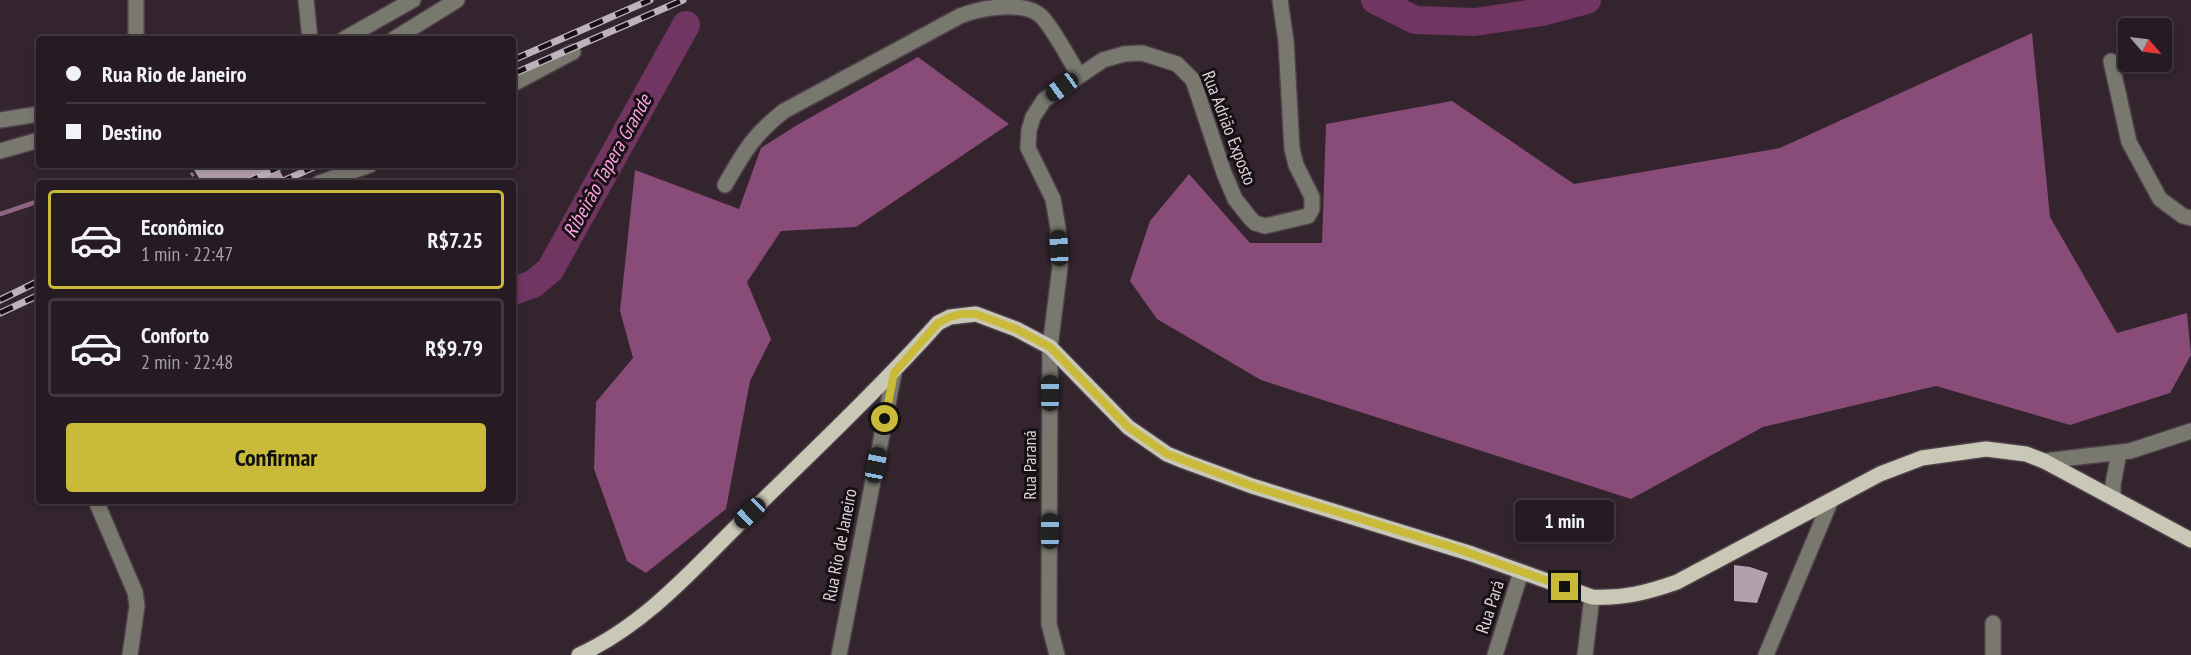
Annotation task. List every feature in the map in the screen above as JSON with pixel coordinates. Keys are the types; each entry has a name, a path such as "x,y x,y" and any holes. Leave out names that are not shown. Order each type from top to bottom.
{"main road":[{"path":"579,655 603,644 651,610 894,373 938,323 961,314 976,314 1016,329 1050,347 1128,427 1167,454 1252,486 1422,537 1592,597 1610,598 1643,593 1677,582 1880,474 1922,458 1986,449 2025,454 2044,460 2191,540"}],"street":[{"path":"136,0 136,36"},
{"path":"306,0 310,36"},
{"path":"412,0 410,14 419,24"},
{"path":"349,36 412,0"},
{"path":"400,36 457,0"},
{"name":"Rua Adrião Exposto","path":"1050,347 1060,267 1058,228 1053,199 1028,148 1029,130 1033,117 1044,99 1103,60 1124,54 1142,53 1178,64 1186,70 1193,80 1224,174 1235,199 1255,223 1265,226 1305,218 1311,212 1313,204 1296,165 1292,149 1286,41 1280,0"},
{"path":"725,185 748,146 763,127 784,111 960,16 978,9 997,6 1039,14 1079,75"},
{"path":"391,13 402,23 398,36"},
{"path":"516,82 573,52"},
{"path":"2111,61 2129,142 2160,199 2183,216 2191,218"},
{"path":"0,120 36,114"},
{"path":"0,151 36,141"},
{"path":"328,180 362,168"},
{"name":"Rua Paraná","path":"1050,347 1049,624 1057,655"},
{"name":"Rua Rio de Janeiro","path":"839,655 894,373"},
{"path":"2044,460 2119,453 2191,431"},
{"path":"2113,497 2119,453"},
{"path":"1766,655 1831,500"},
{"path":"97,504 135,592 137,606 130,655"},
{"name":"Rua Pará","path":"1495,655 1521,572"},
{"path":"1585,655 1592,597"},
{"path":"1993,623 1993,655"}],"shaded area":[{"path":"2032,33 2050,217 2117,333 2187,313 2191,355 2170,393 2070,425 1936,386 1763,427 1631,499 1261,380 1157,319 1130,281 1150,221 1189,174 1250,243 1322,243 1326,124 1452,101 1574,184 1780,148"},
{"path":"918,57 1009,124 856,227 781,231 747,282 771,339 750,381 726,509 646,573 627,561 594,469 596,402 633,358 620,311 635,170 739,209 761,148 797,125"}],"building":[{"path":"193,168 278,168 284,180 200,180"},
{"path":"1734,565 1768,573 1757,603 1734,601"}],"waterway":[{"name":"Ribeirão Tapera Grande","path":"1375,0 1415,20 1475,22 1542,12 1587,0"},
{"name":"Ribeirão Tapera Grande","path":"516,290 533,284 550,270 686,25"},
{"name":"Ribeirão Tapera Grande","path":"0,214 36,202"}],"railway":[{"path":"516,59 650,0"},
{"path":"516,73 683,0"},
{"path":"252,180 278,168"},
{"path":"286,180 312,168"},
{"path":"0,300 36,282"},
{"path":"0,313 36,296"}],"route":[{"path":"885,419 894,373 938,323 961,314 976,314 1016,329 1050,347 1128,427 1167,454 1252,486 1455,548 1565,587"}]}
